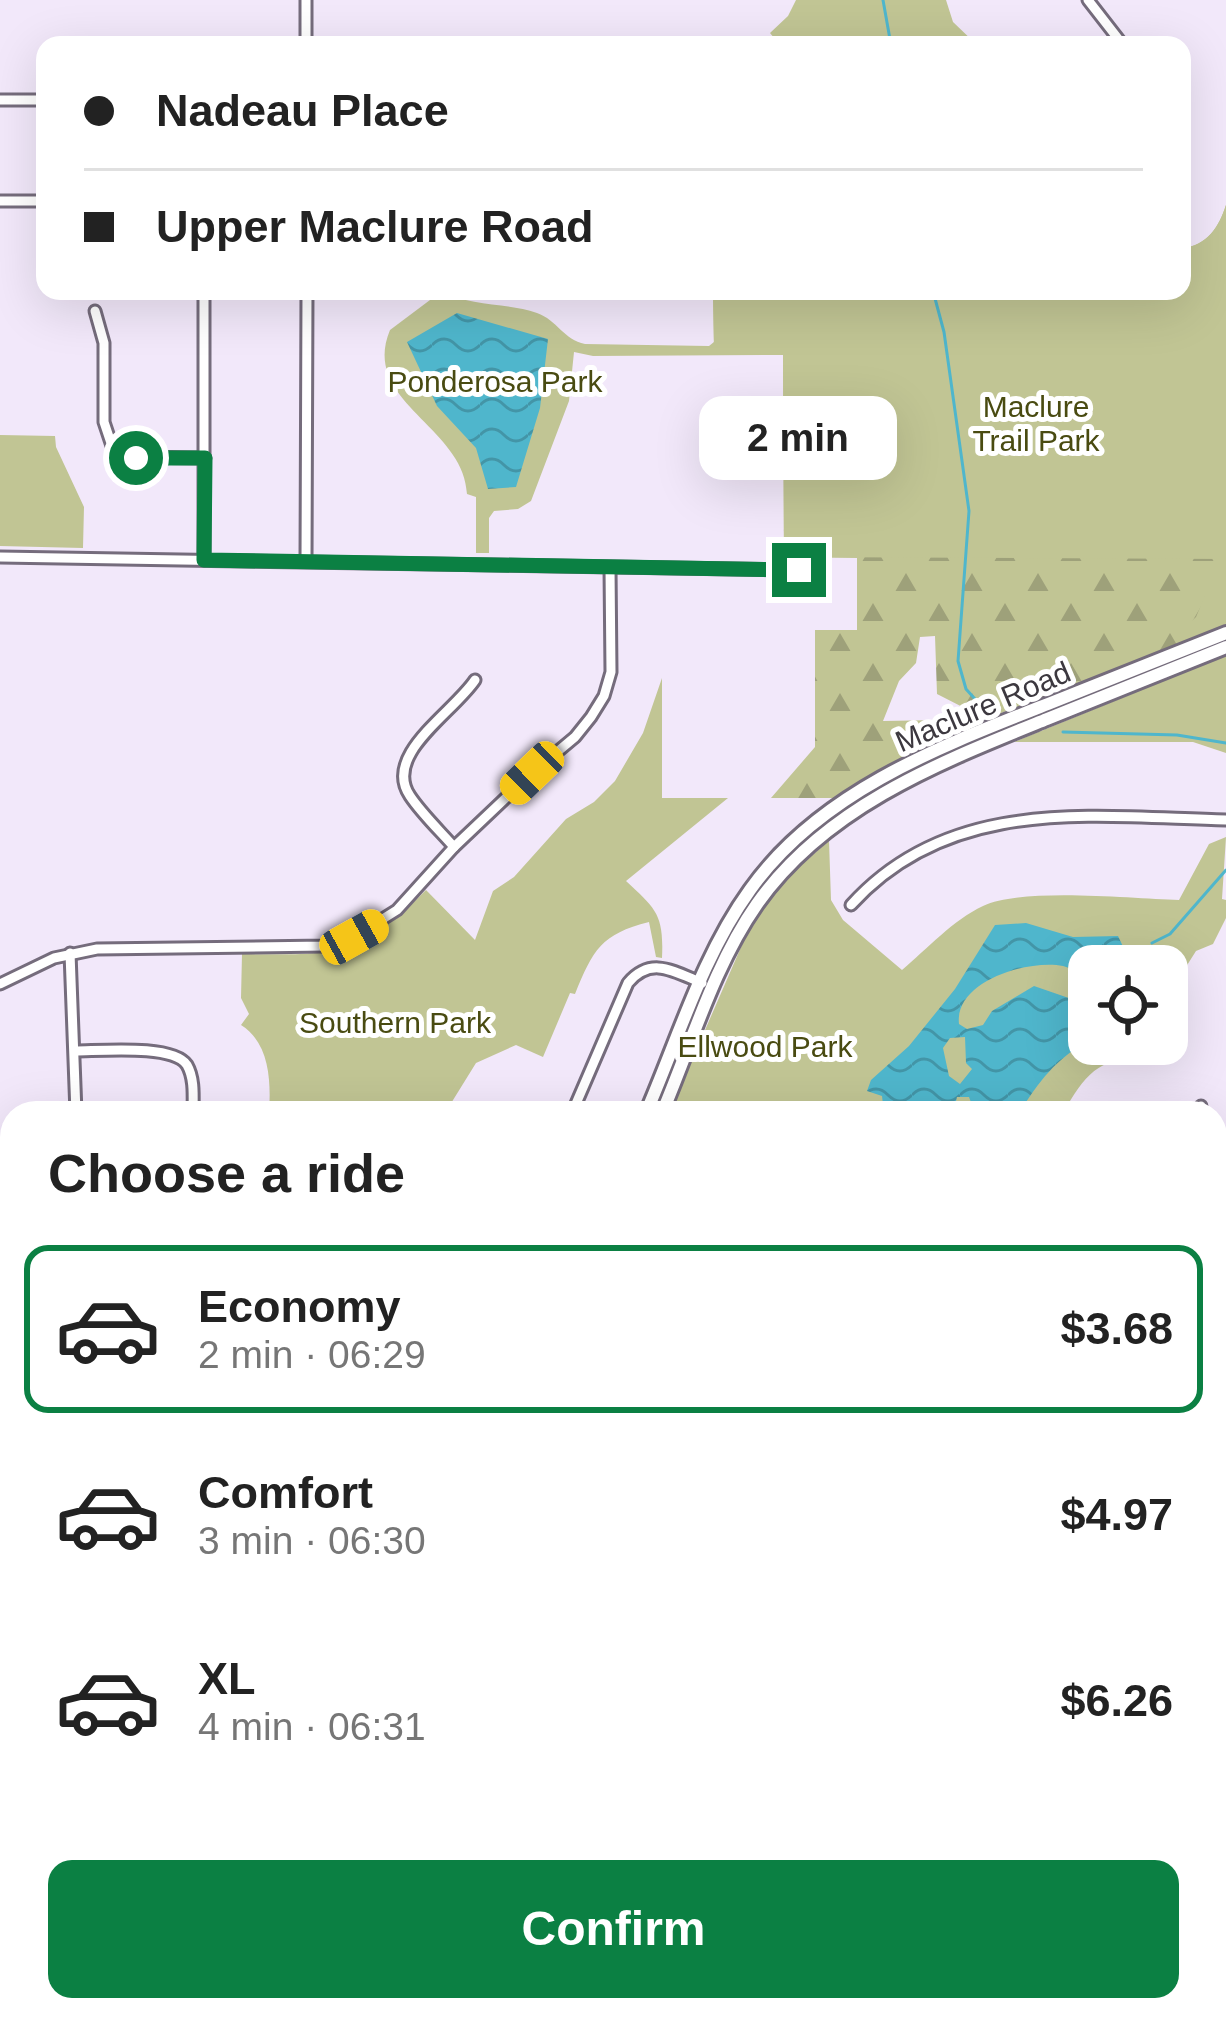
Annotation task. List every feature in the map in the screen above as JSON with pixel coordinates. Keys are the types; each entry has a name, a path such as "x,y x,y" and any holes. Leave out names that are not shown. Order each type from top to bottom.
{"main road":[{"name":"Maclure Road","path":"651,1101 731,918 760,876 794,841 854,796 931,752 1226,633"},
{"name":"Maclure Road","path":"667,1101 732,950 757,904 782,873 831,829 937,764 1226,647"},
{"path":"689,1047 688,1031 704,994 702,982"}],"street":[{"path":"306,0 306,36"},
{"path":"1088,0 1107,36"},
{"path":"0,100 36,100"},
{"path":"0,201 36,201"},
{"path":"204,300 204,560"},
{"path":"306,561 307,300"},
{"path":"95,311 104,343 104,422 112,446 136,458 205,458"},
{"path":"0,557 799,570"},
{"path":"0,984 70,953 123,947 325,946 385,920 454,847 575,737 604,696 613,641 610,568"},
{"path":"454,847 407,793 401,773 406,754 475,680"},
{"path":"851,904 866,888 950,836 1000,821 1074,816 1226,820"},
{"path":"70,953 76,1101"},
{"path":"577,1101 628,982 638,971 665,967 702,982"},
{"path":"75,1051 170,1052 185,1061 193,1080 193,1101"}],"green space":[{"path":"796,0 946,0 953,22 968,36 772,36 770,33 788,16"},
{"name":"Maclure Trail Park","path":"1226,205 1226,626 986,719 937,694 935,636 920,637 916,663 899,681 883,721 941,720 948,737 835,798 771,798 815,747 815,630 857,630 857,558 784,557 783,355 714,354 713,300 1191,300 1191,246 1211,234"},
{"name":"Maclure Trail Park","path":"1226,205 1226,559 784,557 783,355 593,356 574,352 569,401 531,501 518,509 494,511 489,518 489,553 476,553 476,497 467,494 462,470 449,450 400,396 385,355 390,330 430,300 464,300 537,313 585,344 709,346 714,342 713,300 1191,300 1191,246 1211,234"},
{"path":"0,435 55,436 84,507 83,548 0,546"},
{"path":"1226,573 1226,626 1178,645 1181,631 1196,617 1206,593"},
{"path":"1226,655 1226,753 1193,742 1014,742"},
{"name":"Southern Park","path":"662,678 662,798 728,798 626,881 656,914 662,958 656,957 649,922 609,938 587,966 575,994 570,993 543,1057 516,1045 476,1063 452,1101 269,1101 263,1053 241,1025 249,1014 241,998 242,954 343,948 382,929 426,890 475,940 493,891 514,877 566,819 594,802 615,781 643,733"},
{"name":"Ellwood Park","path":"1226,837 1222,899 1226,900 1226,918 1213,944 1196,951 1188,964 1188,945 1068,945 1068,1065 1104,1065 1087,1077 1070,1101 674,1101 748,931 783,880 829,841 831,900 843,920 902,970 961,919 1002,900 1051,895 1179,900 1209,844"}],"water":[{"path":"457,313 548,339 540,408 516,487 488,489 476,448 437,406 407,342"},
{"path":"1026,923 1073,937 1118,936 1122,945 1068,945 1068,968 1049,965 1014,970 996,976 968,996 959,1024 967,1029 983,1025 992,1011 1034,986 1068,998 1068,1054 1027,1101 957,1097 956,1101 883,1101 882,1096 867,1091 871,1080 909,1046 955,989 995,925","holes":["965,1037 966,1063 972,1069 960,1084 949,1076 943,1048 950,1038"]}],"waterway":[{"path":"883,0 889,36"},
{"path":"935,300 969,511 958,661 966,689 983,708"},
{"path":"1063,732 1177,735 1226,743"},
{"path":"1152,943 1170,934 1226,870"}],"route":[{"path":"136,458 205,458 204,560 799,570"}],"park label":[{"name":"Ponderosa Park","path":"495,382"}]}
